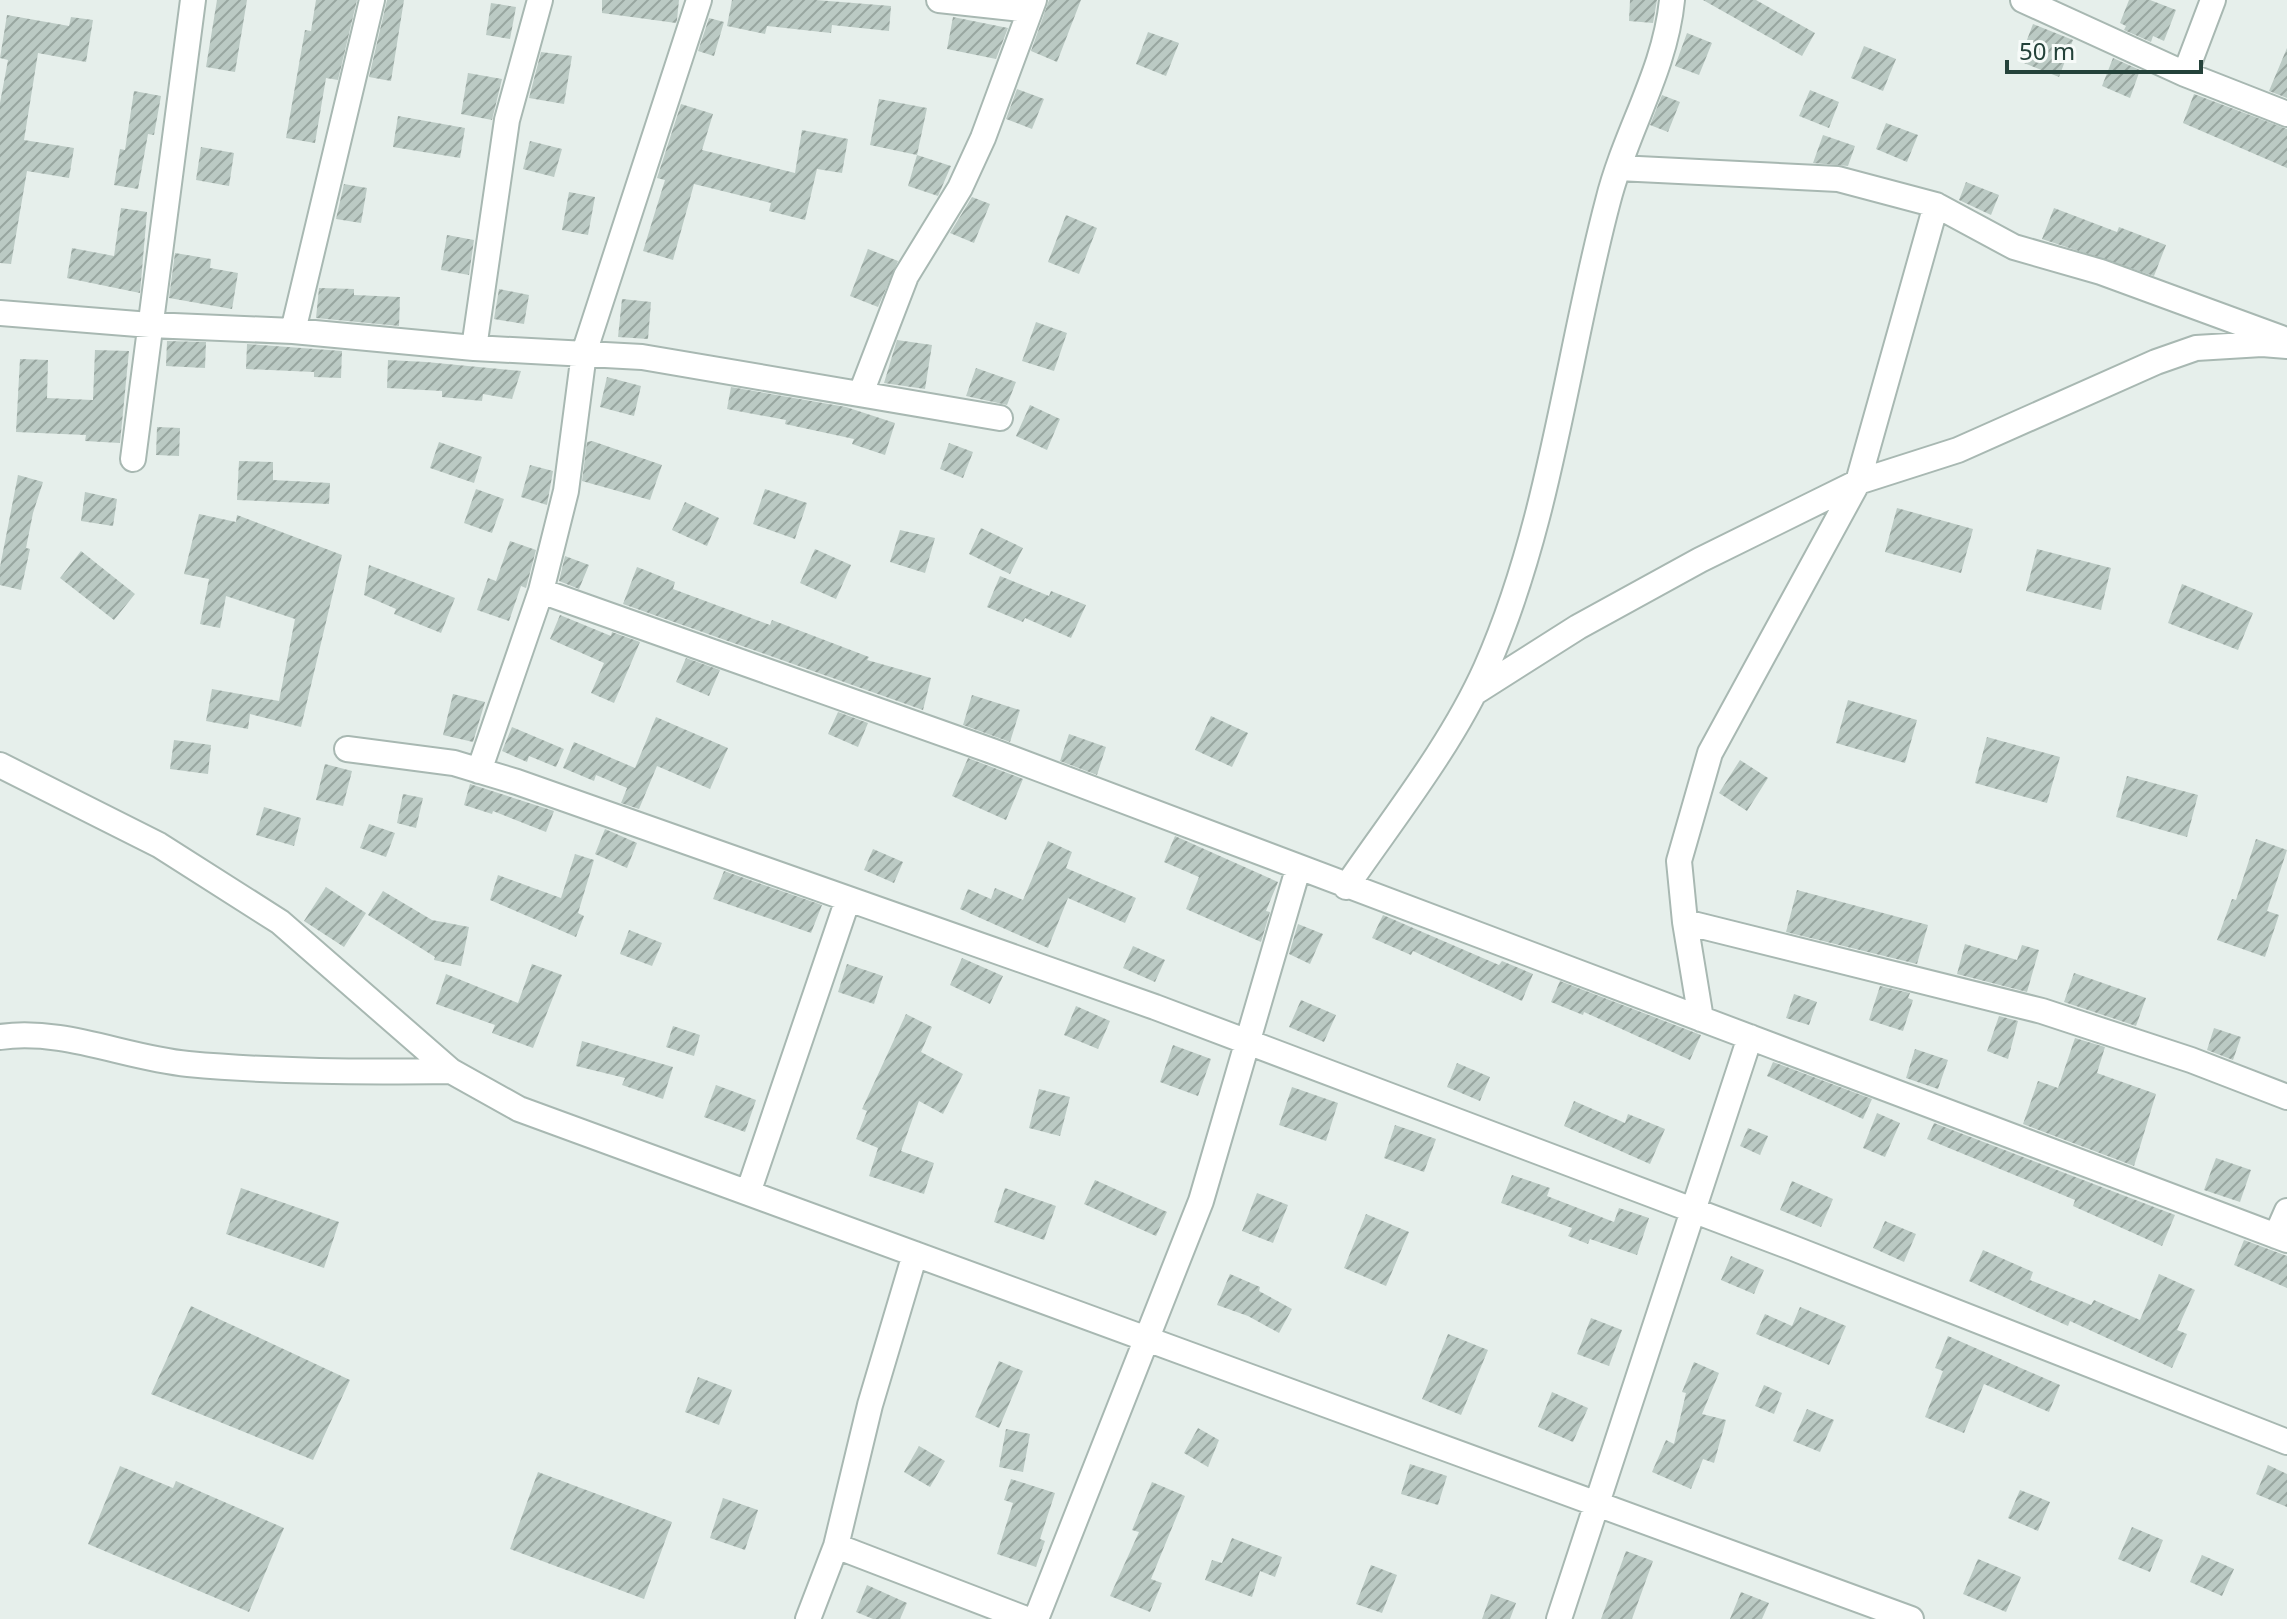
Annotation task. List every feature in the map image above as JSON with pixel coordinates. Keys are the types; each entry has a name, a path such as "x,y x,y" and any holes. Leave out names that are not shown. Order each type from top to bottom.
{"street":[{"path":"133,459 193,0"},
{"path":"293,331 372,0"},
{"path":"474,348 507,120 540,0"},
{"path":"479,771 541,591 566,491 584,353 699,0"},
{"path":"861,393 906,276 960,188 983,138 1032,5 939,0"},
{"path":"1346,887 1428,767 1472,694 1518,588 1553,444 1576,328 1618,168 1657,71 1669,28 1672,0"},
{"path":"2023,0 2185,74 2287,114"},
{"path":"2185,74 2213,0"},
{"path":"1618,168 1838,179 1936,205 2014,247 2101,272 2287,339"},
{"path":"1701,1019 1685,922 1679,861 1710,753 1858,482 1936,205"},
{"path":"0,313 150,325 293,331 474,348 642,357 1000,418"},
{"path":"1472,694 1578,627 1673,575 1858,482 1958,450 2156,362 2196,348 2262,344 2287,346"},
{"path":"541,591 992,751 2281,1238 2287,1211"},
{"path":"347,749 454,763 479,771 1246,1041 1694,1211 2287,1442"},
{"path":"0,765 159,845 280,922 451,1071 519,1109 1911,1619"},
{"path":"1036,1619 1201,1201 1298,869"},
{"path":"748,1193 848,899"},
{"path":"1685,922 2042,1011 2191,1060 2287,1097"},
{"path":"0,1037 75,1040 184,1064 347,1073 451,1071"},
{"path":"1559,1619 1750,1037"},
{"path":"808,1619 836,1546 870,1405 915,1254"},
{"path":"836,1546 1026,1619"}],"building":[{"path":"217,0 247,0 235,72 206,67"},
{"path":"316,0 357,0 338,80 326,78 315,143 286,138 305,30 311,31"},
{"path":"387,0 404,0 391,81 369,77"},
{"path":"602,0 679,0 677,20 676,23 602,13"},
{"path":"732,0 816,0 891,6 889,31 832,25 831,33 767,26 765,34 727,26"},
{"path":"1049,0 1081,0 1057,62 1031,51"},
{"path":"1630,0 1657,0 1653,23 1629,21"},
{"path":"1703,0 1756,0 1815,33 1802,56"},
{"path":"2129,0 2150,0 2176,10 2164,41 2153,36 2151,42 2124,30 2126,26 2120,23"},
{"path":"491,3 516,7 510,39 486,35"},
{"path":"7,15 69,26 71,17 93,20 86,62 38,53 24,140 74,148 69,178 27,171 11,264 0,263 0,103 8,60 0,58"},
{"path":"953,17 1008,28 996,59 947,49"},
{"path":"709,18 724,22 714,56 698,51"},
{"path":"2033,24 2073,40 2059,77 2019,61"},
{"path":"1148,32 1179,43 1166,76 1136,64"},
{"path":"1687,33 1712,43 1699,75 1675,66"},
{"path":"1864,46 1896,59 1883,91 1851,78"},
{"path":"2287,48 2287,98 2269,91"},
{"path":"541,52 572,56 564,104 529,98"},
{"path":"2113,58 2140,70 2130,98 2102,86"},
{"path":"468,73 502,79 492,120 461,114"},
{"path":"1017,89 1044,99 1032,129 1006,119"},
{"path":"1810,90 1839,102 1829,128 1799,116"},
{"path":"134,91 161,96 154,135 148,134 138,189 114,185 120,149 125,150"},
{"path":"2194,94 2287,129 2287,168 2183,123"},
{"path":"1662,95 1680,102 1668,132 1650,125"},
{"path":"879,99 927,108 917,155 870,145"},
{"path":"681,104 713,114 702,150 795,173 802,130 848,139 842,173 817,169 805,220 769,211 771,203 694,184 673,260 643,251 665,180 657,178"},
{"path":"398,116 465,128 460,158 393,147"},
{"path":"1886,123 1918,135 1907,162 1876,149"},
{"path":"1823,135 1855,146 1848,166 1813,163"},
{"path":"530,141 562,149 554,177 523,169"},
{"path":"201,147 234,153 229,186 196,180"},
{"path":"917,155 951,166 938,196 908,186"},
{"path":"1966,182 1999,195 1991,215 1959,200"},
{"path":"344,184 367,188 361,223 336,219"},
{"path":"569,192 595,197 588,235 562,230"},
{"path":"972,197 990,204 974,243 950,233"},
{"path":"121,208 147,212 140,293 67,278 72,248 114,256"},
{"path":"2054,208 2117,232 2119,227 2166,245 2154,276 2042,239"},
{"path":"1066,215 1097,228 1079,274 1048,262"},
{"path":"447,235 474,240 469,275 441,270"},
{"path":"868,249 898,261 878,307 850,296"},
{"path":"175,253 211,259 210,268 238,273 232,309 169,298"},
{"path":"319,288 354,289 354,295 400,297 399,326 316,318"},
{"path":"499,289 529,295 524,324 494,319"},
{"path":"622,299 651,302 648,339 618,337"},
{"path":"1036,322 1067,333 1054,371 1022,361"},
{"path":"897,340 932,345 925,389 884,383"},
{"path":"167,341 206,342 205,368 166,366"},
{"path":"247,344 342,351 341,378 314,377 314,372 246,369"},
{"path":"95,350 129,351 120,443 85,441 86,435 16,432 20,359 48,360 47,398 93,400"},
{"path":"388,360 521,371 512,399 483,394 482,401 442,397 442,391 387,388"},
{"path":"976,368 1016,382 1007,405 966,396"},
{"path":"607,377 641,386 634,416 600,407"},
{"path":"731,387 846,407 895,423 885,455 852,444 854,439 785,424 786,420 727,409"},
{"path":"1030,405 1060,419 1047,450 1016,436"},
{"path":"157,427 180,428 179,456 156,455"},
{"path":"592,441 662,465 650,500 582,481 587,442"},
{"path":"439,442 482,457 474,483 430,468"},
{"path":"949,443 973,452 963,478 940,469"},
{"path":"239,461 273,462 273,480 330,483 329,504 237,500"},
{"path":"530,465 553,471 547,505 521,497"},
{"path":"18,475 43,482 33,513 26,548 30,549 21,590 0,585 0,567"},
{"path":"476,489 504,499 492,533 464,523"},
{"path":"765,489 807,503 795,539 753,524"},
{"path":"85,492 117,499 113,526 81,521"},
{"path":"685,502 719,518 707,546 672,530"},
{"path":"1897,508 1973,529 1961,573 1885,552"},
{"path":"199,514 236,522 237,515 342,555 301,727 250,714 248,729 206,721 212,689 279,701 295,619 226,596 220,628 200,624 209,579 184,574"},
{"path":"981,528 1023,548 1010,574 969,554"},
{"path":"900,530 935,538 925,573 890,562"},
{"path":"510,541 536,550 526,588 521,586 509,621 477,610 488,578 496,581"},
{"path":"815,549 851,565 836,599 800,583"},
{"path":"2037,549 2111,568 2101,610 2026,591"},
{"path":"81,551 135,594 114,620 60,578"},
{"path":"565,556 589,565 579,589 559,581"},
{"path":"369,565 455,598 441,633 394,614 396,609 364,595"},
{"path":"637,567 675,582 673,589 770,625 772,620 869,657 867,660 931,678 923,710 623,604"},
{"path":"1000,576 1049,596 1051,591 1086,605 1071,638 1025,618 1023,622 987,607"},
{"path":"2182,584 2253,613 2238,650 2168,623"},
{"path":"560,615 611,636 612,632 640,642 614,703 591,693 604,663 550,639"},
{"path":"686,658 720,670 709,696 676,682"},
{"path":"453,694 485,702 473,742 443,735"},
{"path":"972,695 1020,710 1010,742 963,725"},
{"path":"1848,700 1917,720 1905,763 1836,743"},
{"path":"838,712 868,723 858,747 828,734"},
{"path":"1211,716 1248,733 1232,767 1195,750"},
{"path":"656,717 728,748 710,789 657,766 639,809 621,803 627,788 596,775 594,781 563,768 574,742 635,768"},
{"path":"512,727 564,749 556,767 529,756 527,762 502,751"},
{"path":"1069,734 1106,747 1097,775 1060,761"},
{"path":"1987,737 2060,757 2047,803 1975,783"},
{"path":"174,740 211,745 208,774 170,769"},
{"path":"968,758 1023,779 1006,820 952,796"},
{"path":"1740,760 1768,778 1747,811 1719,793"},
{"path":"325,764 352,771 343,806 316,800"},
{"path":"2127,776 2198,795 2187,837 2116,817"},
{"path":"470,784 554,811 546,832 493,811 492,814 464,805"},
{"path":"403,794 423,798 416,828 397,823"},
{"path":"264,807 301,818 294,846 256,835"},
{"path":"369,824 395,833 386,857 360,848"},
{"path":"605,829 637,843 627,868 595,854"},
{"path":"1175,836 1278,882 1266,911 1270,912 1261,942 1186,909 1199,877 1164,862"},
{"path":"2256,839 2287,850 2267,911 2279,915 2265,957 2217,940 2232,899 2236,900"},
{"path":"1048,841 1072,852 1066,868 1136,898 1125,923 1068,898 1048,948 960,909 968,889 991,899 995,888 1023,900"},
{"path":"873,849 903,862 894,883 864,870"},
{"path":"575,854 594,860 578,913 584,916 576,937 490,900 498,875 561,898"},
{"path":"724,871 822,905 811,933 713,899"},
{"path":"326,887 366,913 344,947 304,921"},
{"path":"1797,890 1928,925 1917,964 1786,932"},
{"path":"383,891 432,920 469,927 461,966 434,960 435,957 368,915"},
{"path":"1383,915 1499,965 1502,961 1533,974 1522,1001 1413,951 1411,955 1372,938"},
{"path":"1298,924 1323,934 1310,964 1289,954"},
{"path":"629,930 662,943 652,966 620,954"},
{"path":"1965,944 2017,960 2022,945 2039,950 2027,992 1957,974"},
{"path":"1133,946 1165,960 1155,982 1123,968"},
{"path":"962,958 1003,976 990,1004 950,985"},
{"path":"532,964 562,975 533,1048 492,1033 495,1025 436,1004 446,974 518,1003"},
{"path":"847,964 883,976 874,1004 838,992"},
{"path":"2074,973 2146,998 2136,1026 2064,1002"},
{"path":"1560,981 1701,1035 1690,1060 1584,1012 1583,1015 1551,1002"},
{"path":"1880,986 1910,993 1908,998 1913,1000 1903,1031 1869,1020"},
{"path":"1794,994 1817,1002 1809,1025 1786,1018"},
{"path":"1301,1000 1336,1015 1324,1042 1289,1027"},
{"path":"1076,1006 1110,1021 1098,1049 1064,1035"},
{"path":"906,1014 932,1027 921,1052 963,1074 943,1114 919,1101 901,1151 934,1163 924,1194 869,1176 878,1148 856,1139 867,1111 862,1109"},
{"path":"1999,1016 2018,1021 2008,1059 1987,1051"},
{"path":"673,1026 700,1035 694,1056 666,1047"},
{"path":"2214,1028 2241,1037 2233,1060 2207,1050"},
{"path":"2075,1038 2105,1047 2097,1073 2156,1094 2134,1166 2023,1124 2038,1081 2058,1088"},
{"path":"582,1041 673,1067 663,1099 622,1085 625,1078 576,1066"},
{"path":"1173,1045 1211,1059 1198,1096 1160,1082"},
{"path":"1915,1049 1948,1060 1938,1089 1906,1078"},
{"path":"1773,1062 1872,1099 1863,1119 1767,1076"},
{"path":"1457,1063 1490,1077 1480,1101 1447,1087"},
{"path":"716,1085 756,1100 745,1132 704,1117"},
{"path":"1292,1087 1338,1103 1326,1141 1279,1125"},
{"path":"1039,1089 1070,1097 1060,1136 1029,1128"},
{"path":"1574,1101 1625,1123 1628,1114 1665,1129 1650,1164 1564,1126"},
{"path":"1877,1113 1900,1123 1885,1157 1863,1148"},
{"path":"1934,1123 2175,1215 2162,1246 2073,1206 2075,1200 1927,1139"},
{"path":"1395,1125 1436,1139 1424,1172 1384,1158"},
{"path":"1748,1128 1768,1136 1760,1155 1740,1146"},
{"path":"2216,1158 2251,1170 2240,1202 2204,1190"},
{"path":"1512,1175 1550,1188 1547,1196 1614,1222 1619,1208 1649,1218 1637,1255 1590,1239 1588,1244 1568,1236 1572,1228 1501,1203"},
{"path":"1095,1180 1167,1212 1156,1236 1084,1204"},
{"path":"1792,1181 1833,1199 1821,1227 1780,1210"},
{"path":"241,1188 339,1222 324,1268 226,1234"},
{"path":"1005,1188 1056,1206 1044,1240 994,1222"},
{"path":"1257,1193 1288,1205 1273,1243 1242,1231"},
{"path":"1366,1214 1409,1232 1386,1286 1344,1268"},
{"path":"1885,1221 1916,1234 1904,1262 1873,1248"},
{"path":"2244,1240 2287,1256 2287,1288 2234,1265"},
{"path":"1983,1250 2033,1272 2030,1280 2091,1305 2094,1300 2140,1320 2159,1274 2195,1290 2177,1330 2187,1334 2172,1368 2070,1321 2068,1326 1969,1281"},
{"path":"1731,1256 1764,1270 1754,1294 1721,1280"},
{"path":"1230,1274 1260,1287 1259,1291 1292,1309 1279,1333 1248,1316 1217,1305"},
{"path":"191,1306 350,1380 313,1460 151,1394"},
{"path":"1800,1307 1846,1326 1829,1365 1756,1334 1765,1314 1792,1326"},
{"path":"1591,1318 1622,1330 1609,1366 1577,1354"},
{"path":"1448,1334 1488,1350 1461,1415 1422,1399"},
{"path":"1948,1336 2060,1385 2049,1412 1984,1384 1964,1433 1925,1417 1943,1371 1935,1368"},
{"path":"999,1361 1023,1371 999,1428 975,1417"},
{"path":"1694,1362 1719,1373 1702,1414 1726,1420 1714,1463 1703,1459 1691,1489 1652,1472 1666,1440 1674,1444 1686,1393 1682,1392"},
{"path":"698,1377 732,1390 719,1425 685,1412"},
{"path":"1764,1385 1782,1393 1774,1414 1755,1406"},
{"path":"1552,1392 1588,1408 1573,1442 1538,1427"},
{"path":"1807,1409 1834,1420 1820,1452 1793,1441"},
{"path":"1198,1428 1219,1440 1208,1467 1184,1453"},
{"path":"1006,1429 1030,1434 1023,1472 999,1467"},
{"path":"919,1446 945,1461 930,1487 904,1472"},
{"path":"1410,1464 1447,1476 1438,1505 1401,1494"},
{"path":"2268,1465 2287,1474 2287,1507 2256,1494"},
{"path":"120,1466 173,1488 176,1481 284,1528 249,1612 88,1544"},
{"path":"538,1472 672,1522 644,1599 510,1549"},
{"path":"1011,1479 1055,1493 1040,1539 1045,1541 1036,1567 997,1554 1013,1503 1004,1500"},
{"path":"1152,1482 1185,1496 1151,1579 1162,1583 1150,1612 1110,1596 1139,1532 1132,1530"},
{"path":"2020,1490 2050,1502 2038,1531 2008,1518"},
{"path":"723,1498 758,1510 745,1550 710,1538"},
{"path":"2132,1527 2163,1540 2150,1572 2118,1559"},
{"path":"1232,1538 1282,1557 1275,1577 1260,1571 1252,1597 1205,1580 1212,1560 1222,1563"},
{"path":"1626,1551 1653,1561 1632,1619 1601,1619"},
{"path":"2202,1555 2234,1569 2222,1596 2190,1582"},
{"path":"1978,1559 2021,1577 2006,1612 1963,1594"},
{"path":"1371,1565 1397,1575 1382,1613 1356,1604"},
{"path":"867,1585 907,1603 900,1619 873,1619 856,1612"},
{"path":"1741,1592 1769,1603 1762,1619 1730,1619"},
{"path":"1491,1594 1516,1603 1510,1619 1482,1619"}]}
